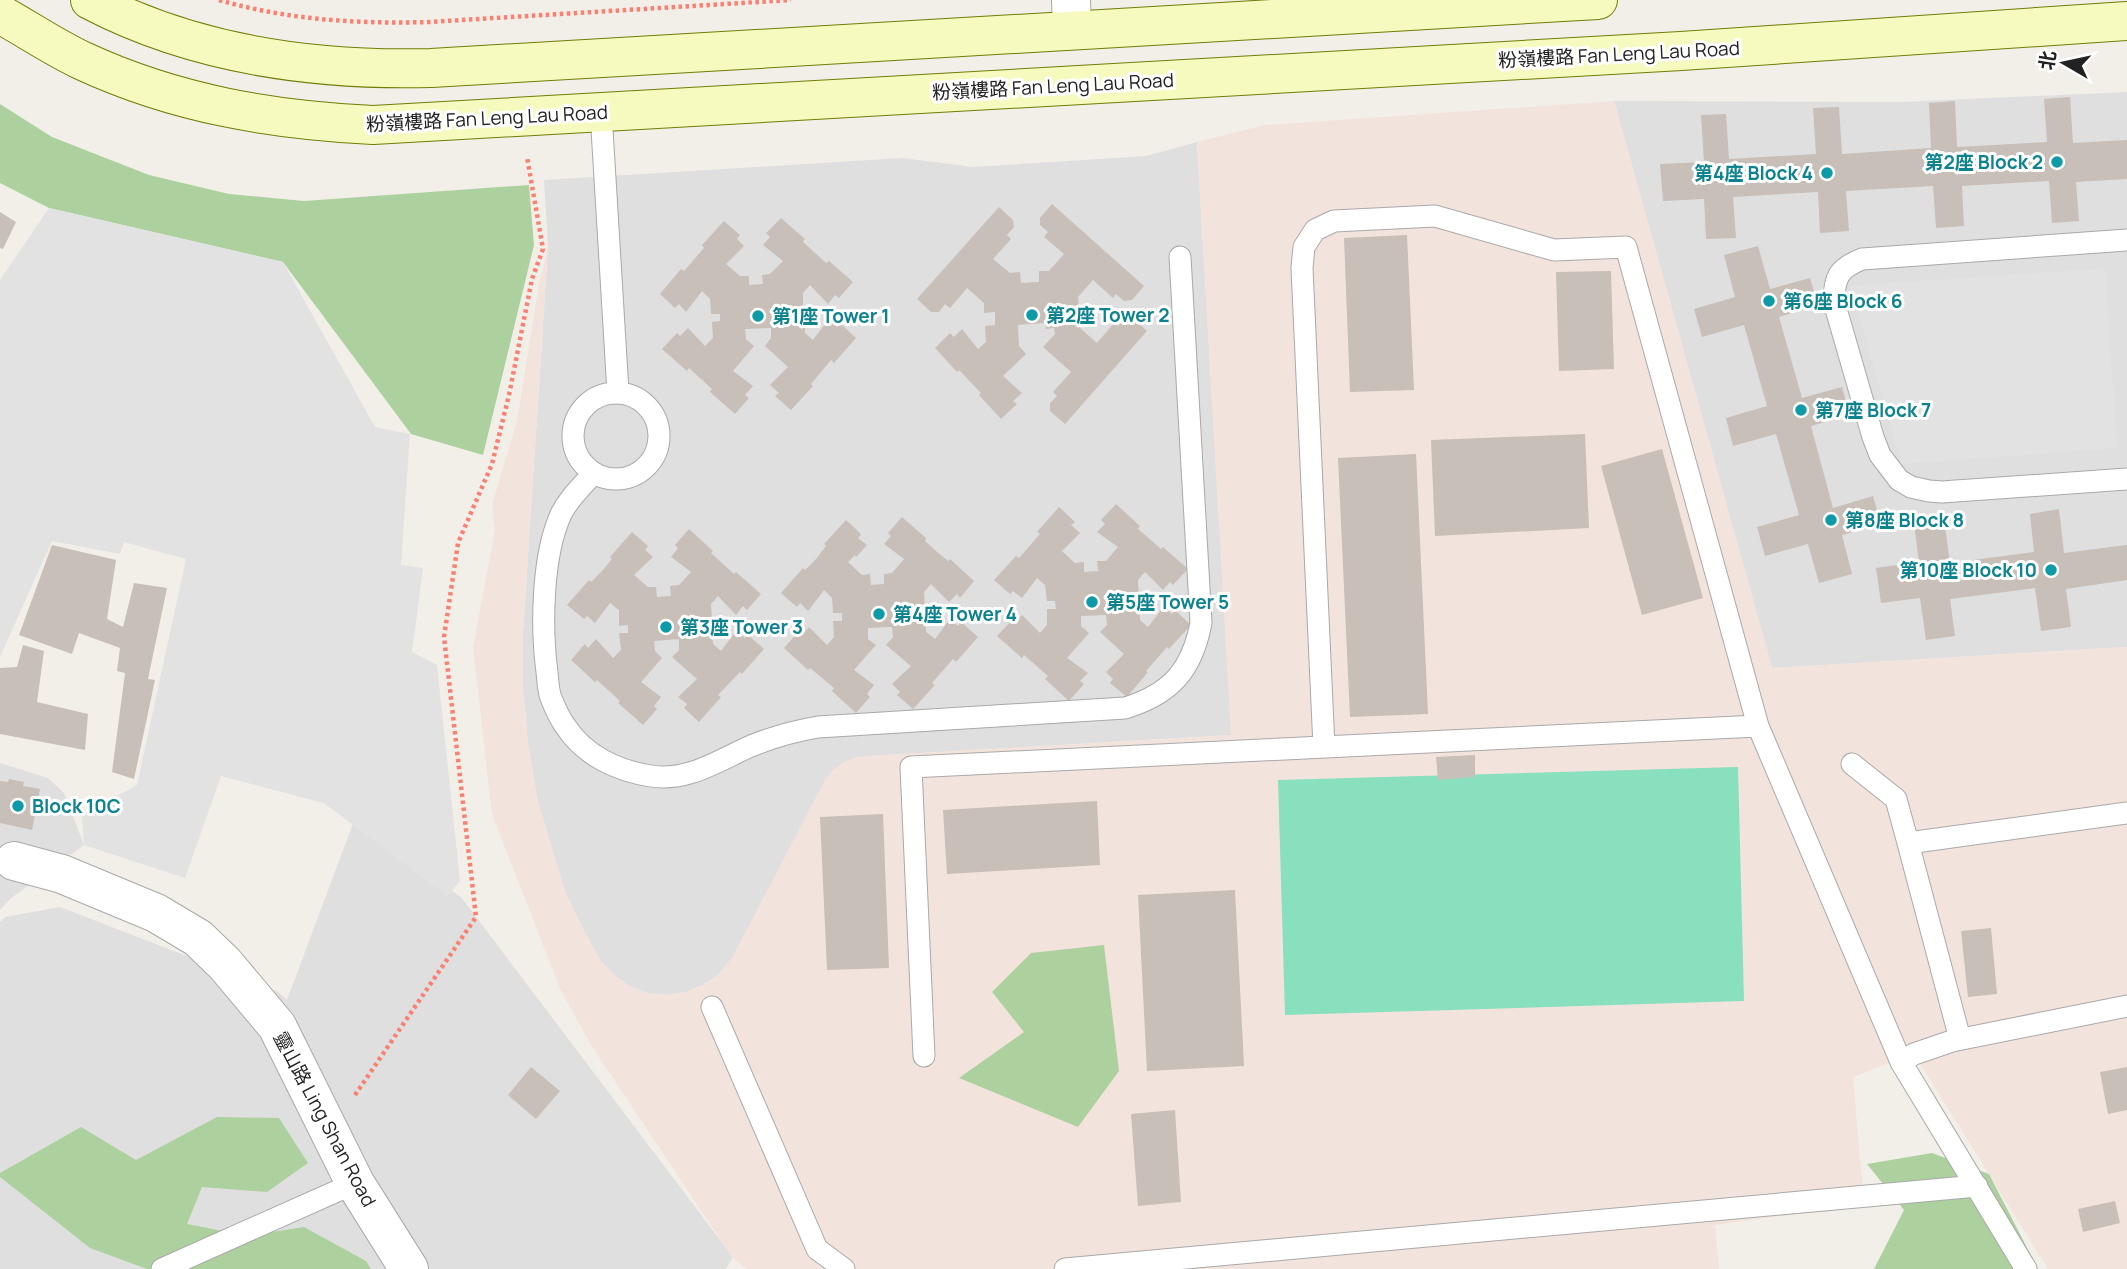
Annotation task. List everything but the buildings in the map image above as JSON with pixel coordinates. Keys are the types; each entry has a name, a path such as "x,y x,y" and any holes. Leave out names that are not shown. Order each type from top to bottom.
{"street":[{"path":"90,0 156,29 210,46 297,63 376,69 430,68 1072,15 1576,1 1568,56"},
{"path":"1616,0 1619,54"},
{"name":"粉嶺樓路 Fan Leng Lau Road","path":"0,14 81,60 137,83 195,101 254,114 313,122 373,125 1619,54 2127,21"},
{"name":"靈山路 Ling Shan Road","path":"7,860 62,874 156,913 198,939 226,964 277,1026 355,1183 409,1269"}],"lane":[{"path":"601,113 618,392"},
{"path":"1324,747 1302,268 1304,247 1315,230 1334,221 1435,216 1554,250 1626,247 1758,726 1901,1062 2026,1269"},
{"path":"2127,240 1863,258 1843,269 1836,278 1834,302 1873,437 1880,455 1899,480 1911,487 1942,492 2127,479"},
{"path":"594,473 576,491 562,513 553,537 544,607 544,652 551,697 566,728 590,753 620,769 654,777 679,775 704,769 770,738 818,727 1125,708 1144,702 1177,679 1189,662 1197,643 1201,622 1180,257"},
{"path":"618,392 644,402 659,426 660,440 655,455 647,466 635,475 622,479 594,473 583,464 576,452 573,438 580,411 591,400 618,392"},
{"path":"924,1056 911,767 1758,726"},
{"path":"1852,764 1896,799 1961,1039"},
{"path":"1908,844 2127,813"},
{"path":"1901,1062 1914,1054 1961,1039 2127,1006"},
{"path":"712,1007 817,1248 844,1269"},
{"path":"162,1269 355,1183"},
{"path":"1065,1269 1976,1186"}],"path":[{"path":"219,0 272,13 376,23 791,0"},
{"path":"329,1133 476,917 444,637 458,542 492,464 532,279 543,250 527,157"}],"shaded area":[{"path":"2127,92 2127,647 1772,668 1614,101 1901,102"},
{"path":"1614,101 1772,668 2127,647 2127,1269 2048,1269 1914,1054 1853,1077 1864,1205 1715,1225 1719,1269 747,1269 732,1257 591,1045 561,991 492,814 473,648 495,530 492,505 517,421 539,284 548,247 523,632 523,688 528,743 537,798 564,889 600,960 629,986 647,993 667,995 686,992 703,985 719,974 732,958 825,780 844,762 869,756 1231,735 1197,142 1265,125"},
{"path":"1197,142 1232,735 869,756 719,974 686,992 667,995 647,993 629,986 600,960 564,889 537,798 528,743 523,688 523,632 548,247 544,180 903,158 973,167 1146,156"},
{"path":"49,208 283,262 375,427 410,434 401,565 423,568 412,652 437,665 460,881 447,896 324,803 221,776 185,878 84,845 82,815 137,785 186,559 124,542 120,554 52,541 0,657 0,280"},
{"path":"2105,268 2117,448 1902,464 1850,286"},
{"path":"0,763 48,778 64,793 84,845 10,899 0,910"},
{"path":"354,821 461,897 733,1257 726,1269 0,1269 0,922 5,917 60,907 277,991 287,1000"}],"green space":[{"path":"0,104 52,137 149,175 229,194 304,201 529,185 534,245 483,455 411,434 283,262 49,208 0,183"},
{"path":"1738,767 1744,1001 1285,1015 1278,780"},
{"path":"1104,945 1119,1071 1078,1127 959,1078 1024,1032 992,992 1031,953"},
{"path":"217,1117 279,1118 308,1163 267,1192 202,1187 187,1224 248,1236 304,1227 366,1261 371,1269 147,1269 90,1248 0,1177 0,1173 81,1127 136,1160"},
{"path":"1932,1153 1989,1174 2038,1269 1874,1269 1904,1210 1867,1164"}],"place":[{"name":"第2座 Block 2","path":"2057,162"},
{"name":"第4座 Block 4","path":"1827,173"},
{"name":"第6座 Block 6","path":"1769,301"},
{"name":"第2座 Tower 2","path":"1032,315"},
{"name":"第1座 Tower 1","path":"758,316"},
{"name":"第7座 Block 7","path":"1801,410"},
{"name":"第8座 Block 8","path":"1831,520"},
{"name":"第10座 Block 10","path":"2051,570"},
{"name":"第5座 Tower 5","path":"1092,602"},
{"name":"第4座 Tower 4","path":"879,614"},
{"name":"第3座 Tower 3","path":"666,627"},
{"name":"Block 10C","path":"18,806"}]}
